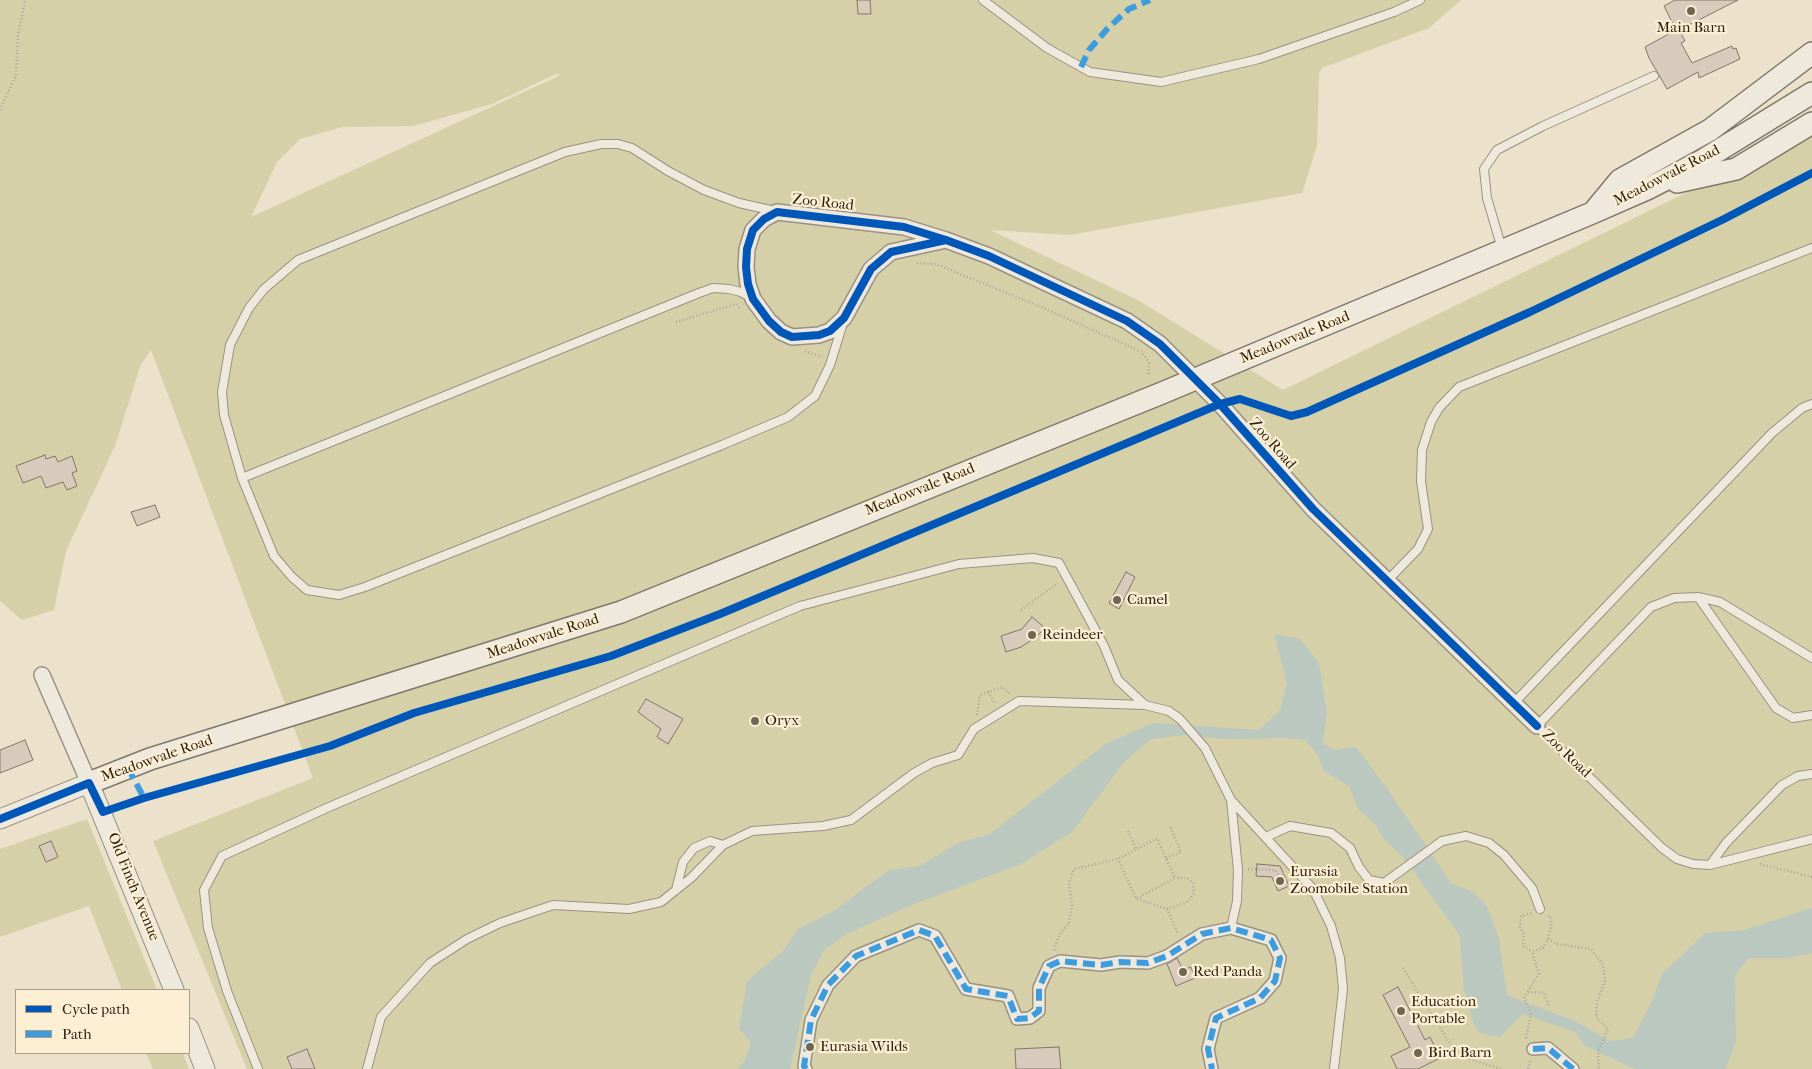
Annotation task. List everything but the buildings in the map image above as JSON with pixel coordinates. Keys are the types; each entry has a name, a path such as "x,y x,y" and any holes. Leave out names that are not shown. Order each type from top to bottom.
{"main road":[{"path":"1592,213 1620,180 1710,130 1812,53"},
{"name":"Meadowvale Road","path":"89,783 150,759 621,612 1195,379 1592,213 1647,189 1703,160 1812,93"},
{"path":"1647,189 1736,169 1812,124"}],"street":[{"name":"Zoo Road","path":"946,240 891,252 871,269 844,318 830,331 819,336 792,337 781,332 753,299 748,284 746,267 747,249 753,230 764,219 777,212 904,227 946,240 989,256 1127,321 1160,344 1195,379 1313,509 1537,726"},
{"name":"Old Finch Avenue","path":"42,675 89,783 174,989"},
{"name":"Meadowvale Road","path":"0,819 89,783"},
{"path":"806,1069 804,1066 811,1020 828,985 856,956 919,930 935,936 966,990 1008,996 1017,1019 1030,1018 1039,1010 1040,988 1049,966 1060,961 1101,966 1120,962 1148,963 1166,956 1202,934 1231,928 1271,940 1280,958 1275,981 1260,998 1216,1018 1208,1049 1212,1069"},
{"path":"190,1031 205,1069"},
{"path":"1533,1049 1548,1048 1573,1069"}],"lane":[{"path":"983,0 1046,48 1090,72 1161,82 1260,58 1394,12 1420,0"},
{"path":"1502,251 1487,198 1484,169 1497,150 1543,126 1654,76"},
{"path":"777,212 739,203 704,190 668,171 632,148 618,144 601,144 565,152 298,260 264,289 249,308 230,345 222,392 224,415 242,478 274,556 292,577 307,590 339,595 365,587 722,445 788,417 815,396 832,360 844,318"},
{"path":"1387,581 1418,548 1428,529 1421,481 1422,450 1431,422 1444,402 1458,388 1812,248"},
{"path":"242,478 698,293 714,288 729,289 741,292 753,299"},
{"path":"1513,704 1772,434 1802,408 1812,404"},
{"path":"258,1069 227,991 208,928 204,890 222,856 329,807 800,606 959,564 1033,558 1059,563 1104,646 1118,680 1145,705"},
{"path":"1537,726 1651,607 1674,598 1698,597 1720,602 1812,658"},
{"path":"1698,597 1776,708 1793,718 1812,715"},
{"path":"368,1069 381,1017 430,963 467,939 500,922 552,904 629,909 661,902 723,845 752,830 823,826 851,820 914,773 932,763 958,755 974,729 1019,701 1145,705 1169,710 1180,719 1205,748 1231,800 1313,889 1331,926 1340,958 1343,989 1334,1069"},
{"name":"Zoo Road","path":"1537,726 1662,848 1677,859 1693,864 1710,865 1739,859 1812,838"},
{"path":"1710,865 1726,843 1782,785 1798,776 1812,774"},
{"path":"1231,800 1238,870 1237,901 1231,928"},
{"path":"1266,837 1290,826 1331,833 1350,848 1359,868 1369,880 1384,883 1442,841 1466,836 1489,843 1504,855 1532,888 1540,909"},
{"path":"676,890 683,862 694,848 710,841 723,845"}],"path":[{"path":"0,110 16,75 18,36 25,0"},
{"path":"912,263 936,264 1041,306 1142,352 1149,363 1148,375"},
{"path":"676,322 736,304 742,309"},
{"path":"804,351 832,360"},
{"path":"1021,610 1067,576"},
{"path":"974,729 980,695 1002,687 1019,701"},
{"path":"1166,858 1181,852 1170,826"},
{"path":"1128,831 1136,849"},
{"path":"1049,966 1059,935 1068,923 1072,905 1069,883 1074,870 1118,859 1157,838 1175,878"},
{"path":"1118,859 1136,899 1167,909 1188,902 1194,893 1194,883 1186,878 1175,878 1136,899"},
{"path":"1739,859 1812,877"},
{"path":"1238,870 1275,870 1279,876 1294,868"},
{"path":"1167,909 1183,945"},
{"path":"1532,952 1543,948 1548,939 1550,917 1540,909 1521,916 1520,927 1524,935 1523,946 1532,952 1539,974 1524,998 1531,1014 1526,1037 1533,1049"},
{"path":"1548,939 1557,944 1592,949 1603,965 1605,981 1597,1002 1596,1016 1608,1029 1598,1053 1599,1069"},
{"path":"1404,968 1457,1055 1501,1069"},
{"path":"1528,992 1544,993 1549,1006"}],"shaded area":[{"path":"0,0 1461,0 1429,28 1322,68 1319,74 1317,146 1302,193 1070,235 990,230 1138,300 1283,390 1812,131 1812,1069 247,1069 153,841 313,778 151,350 141,364 115,446 66,551 54,610 22,620 0,601","holes":["556,74 561,75 251,217 277,162 300,139 343,127 413,126 492,104"]},
{"path":"1274,634 1300,639 1319,663 1327,713 1323,743 1334,750 1356,747 1386,787 1451,883 1473,892 1487,906 1499,939 1507,995 1575,1021 1610,1041 1633,1038 1651,1003 1662,974 1705,933 1744,930 1812,908 1812,953 1788,958 1749,958 1735,975 1736,1041 1726,1069 1635,1069 1585,1046 1575,1032 1523,1014 1500,1037 1480,1033 1473,1022 1464,990 1460,936 1404,858 1382,837 1376,825 1358,809 1349,786 1324,771 1316,752 1305,740 1288,738 1225,739 1185,735 1151,739 1124,762 1072,832 1021,864 904,908 845,935 824,950 811,975 790,1069 738,1069 745,1060 751,1043 739,1028 747,981 784,950 798,929 835,910 889,870 920,866 958,843 990,834 1107,743 1153,723 1259,730 1280,710 1287,683"},
{"path":"87,819 157,989 122,989 89,906 0,937 0,849"},
{"path":"146,1054 183,1054 189,1069 153,1069"}],"marked path":[{"path":"1081,67 1089,50 1108,28 1129,9 1150,0"},
{"path":"128,768 144,798"},
{"path":"806,1069 804,1066 811,1020 828,985 856,956 919,930 935,936 966,989 1008,996 1017,1019 1030,1018 1039,1011 1039,988 1049,966 1060,961 1101,965 1120,962 1148,963 1167,956 1202,934 1231,928 1271,940 1280,958 1275,981 1260,998 1216,1018 1208,1049 1212,1069"},
{"path":"1533,1049 1548,1048 1573,1069"}],"cycle path":[{"path":"0,819 89,783 103,812 144,798 330,746 414,713 611,656 720,614 1220,404 1240,399 1291,416 1307,412 1530,312 1724,219 1812,173"},
{"path":"946,240 891,252 871,269 844,318 830,331 819,335 792,337 781,332 769,321 753,299 748,284 746,267 747,249 753,230 764,219 777,212 904,227 946,240 989,256 1127,321 1160,344 1220,404 1313,509 1537,726"}],"place":[{"name":"Main Barn","path":"1691,11"},
{"name":"Camel","path":"1117,600"},
{"name":"Reindeer","path":"1032,635"},
{"name":"Oryx","path":"755,721"},
{"name":"Eurasia Zoomobile Station","path":"1280,881"},
{"name":"Red Panda","path":"1183,972"},
{"name":"Education Portable","path":"1401,1011"},
{"name":"Eurasia Wilds","path":"810,1047"},
{"name":"Bird Barn","path":"1418,1053"}]}
